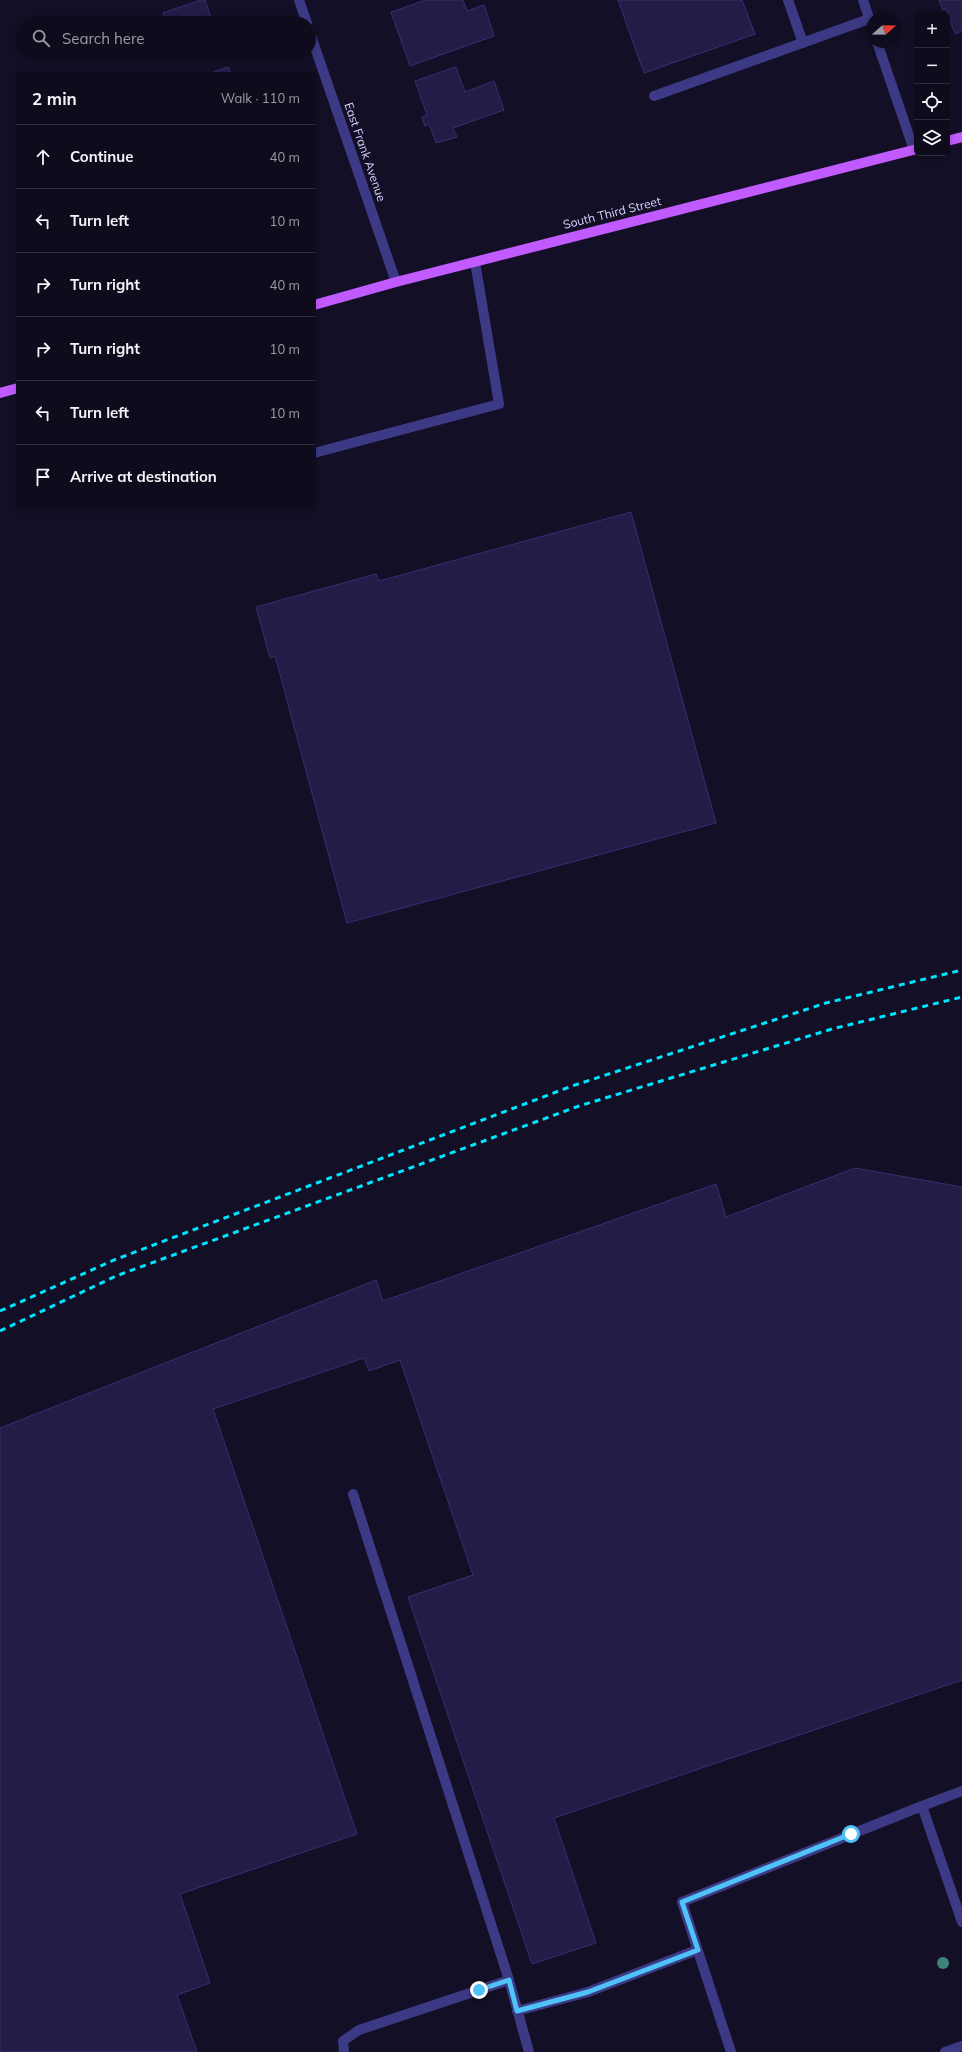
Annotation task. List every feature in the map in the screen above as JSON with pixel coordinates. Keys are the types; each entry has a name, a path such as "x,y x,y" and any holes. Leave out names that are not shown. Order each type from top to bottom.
{"main road":[{"path":"950,140 962,137"},
{"name":"South Third Street","path":"316,304 396,282 914,149"},
{"path":"0,393 16,389"}],"street":[{"path":"299,0 305,16"},
{"path":"788,0 802,43"},
{"path":"863,0 867,12"},
{"path":"654,96 802,43 866,24"},
{"path":"879,48 914,146"},
{"name":"East Frank Avenue","path":"316,50 396,282"},
{"path":"316,452 499,404 475,262"},
{"path":"353,1494 509,1980 528,2052"},
{"path":"731,2052 682,1902 962,1791"},
{"path":"922,1806 962,1922"},
{"path":"517,2011 588,1992 698,1950"},
{"path":"344,2052 343,2042 359,2030 509,1980"},
{"path":"946,2052 962,2046"}],"building":[{"path":"205,0 211,16 164,16 163,13"},
{"path":"426,0 463,0 467,11 484,5 494,36 410,66 391,12"},
{"path":"618,0 742,0 755,34 644,73"},
{"path":"939,0 962,0 962,31 955,34 950,20 950,12 947,12 946,9 943,10"},
{"path":"228,67 230,72 214,72"},
{"path":"456,67 465,92 494,81 504,110 453,128 457,137 436,143 429,124 425,126 422,117 427,115 415,81"},
{"path":"631,512 716,823 347,923 275,656 270,658 256,607 376,574 379,581"},
{"path":"855,1168 962,1187 962,1680 554,1818 596,1943 532,1964 408,1597 473,1575 400,1360 369,1371 364,1358 213,1409 357,1834 180,1894 210,1983 177,1995 197,2052 0,2052 0,1428 376,1280 383,1301 716,1184 726,1217"}],"railway":[{"path":"0,1311 114,1260 572,1086 826,1003 962,970"},
{"path":"0,1331 116,1276 579,1106 832,1029 962,997"}],"route":[{"path":"479,1990 509,1980 517,2011 588,1992 698,1950 682,1902 851,1834"}]}
